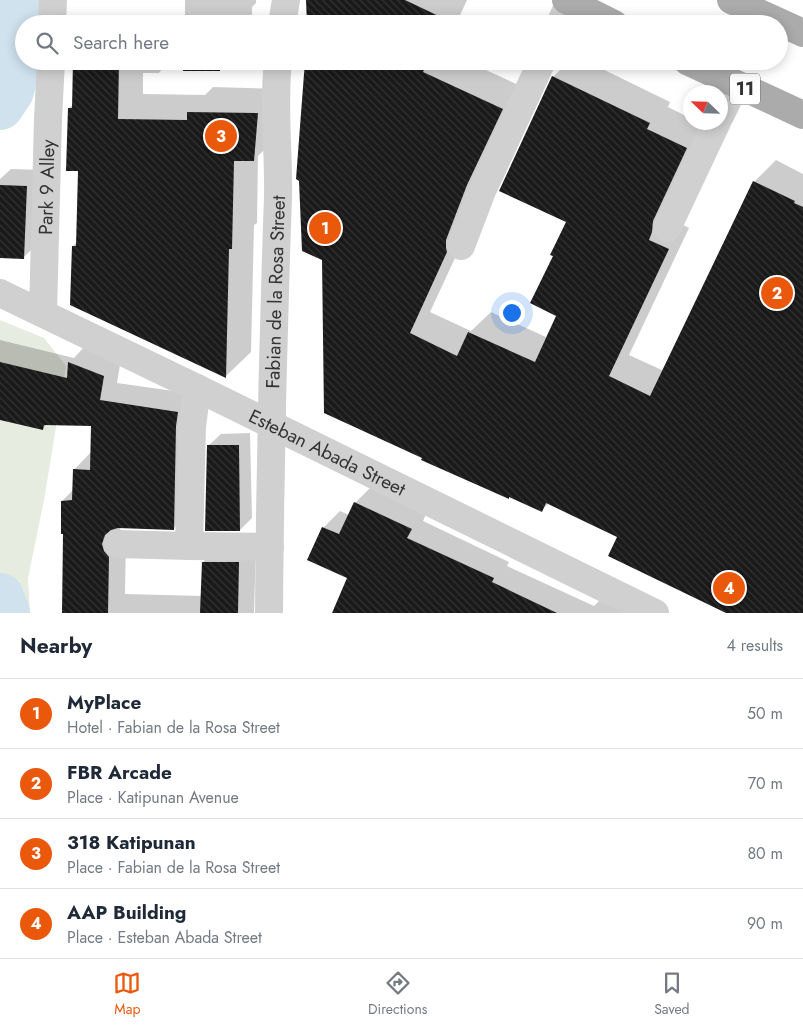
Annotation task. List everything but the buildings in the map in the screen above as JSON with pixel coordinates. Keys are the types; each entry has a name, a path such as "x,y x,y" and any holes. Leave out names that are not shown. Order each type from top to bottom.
{"main road":[{"path":"731,0 764,15"},
{"path":"565,9 585,15"},
{"path":"788,26 803,33"},
{"name":"11","path":"706,70 803,116"}],"street":[{"path":"52,15 53,0"},
{"path":"284,15 286,0"},
{"name":"Park 9 Alley","path":"43,313 51,70"},
{"name":"Fabian de la Rosa Street","path":"269,613 271,424 278,194 277,70"},
{"path":"461,246 482,191 538,70"},
{"path":"728,100 736,84"},
{"path":"667,228 713,130"},
{"name":"Esteban Abada Street","path":"0,293 654,613"},
{"path":"189,546 192,426 197,388"},
{"path":"118,544 270,547"}],"shaded area":[{"path":"0,320 44,338 66,366 44,500 28,578 30,613 0,613"}],"waterway":[{"path":"17,0 18,15"},
{"path":"0,106 10,91 16,70"},
{"path":"0,597 6,613"}],"place":[{"name":"318 Katipunan","path":"221,136"},
{"name":"MyPlace","path":"325,228"},
{"name":"FBR Arcade","path":"777,293"},
{"name":"AAP Building","path":"729,588"}]}
